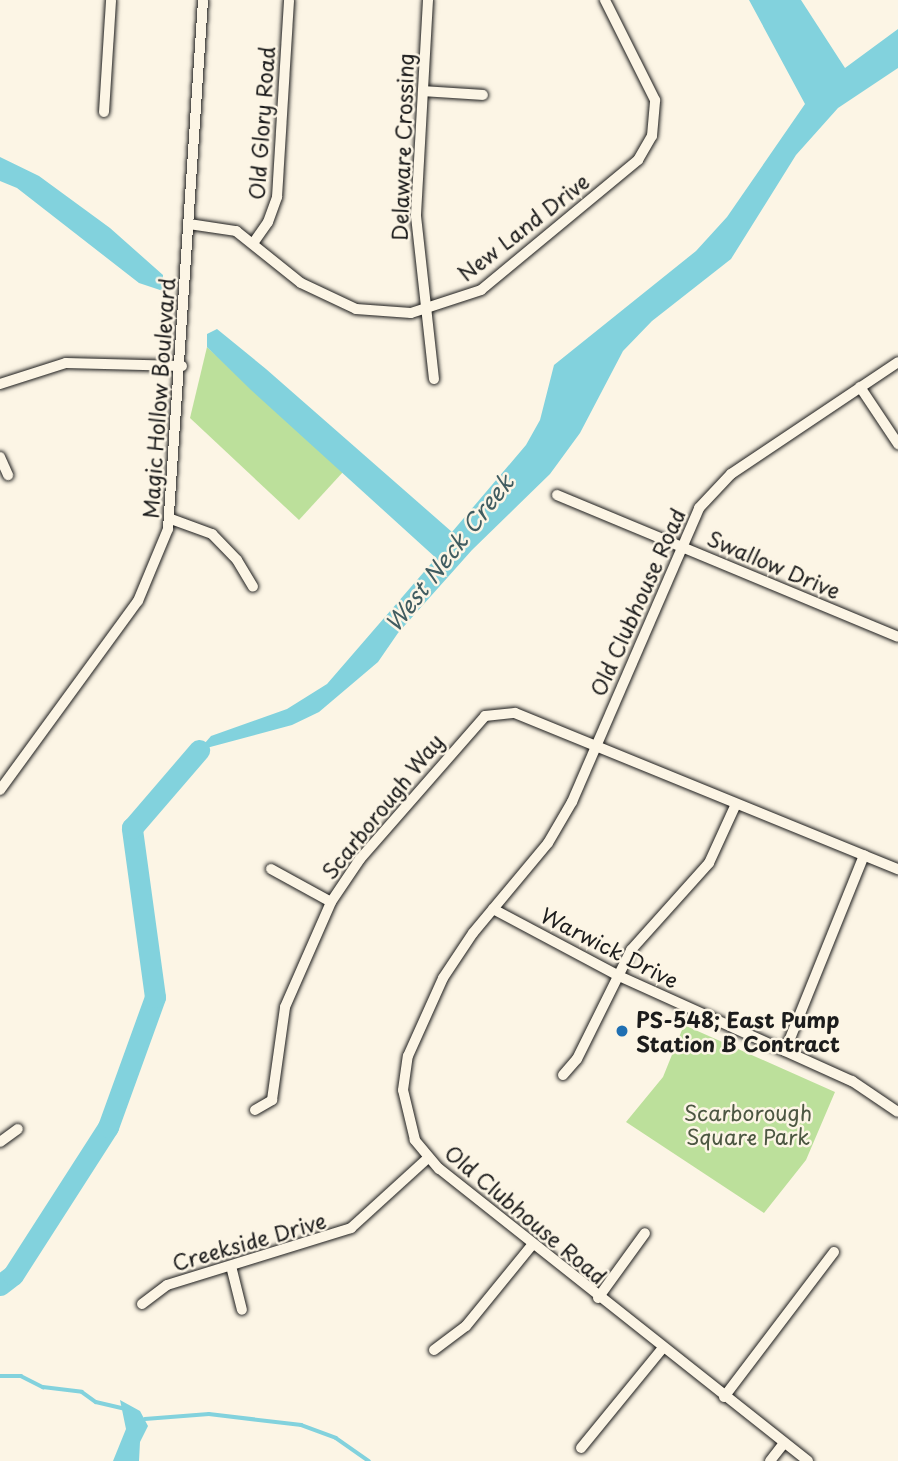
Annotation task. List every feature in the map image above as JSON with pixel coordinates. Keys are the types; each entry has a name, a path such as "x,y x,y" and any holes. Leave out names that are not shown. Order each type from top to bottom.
{"street":[{"path":"104,112 111,0"},
{"name":"Magic Hollow Boulevard","path":"0,790 138,601 159,559 171,519 203,0"},
{"name":"Old Glory Road","path":"254,242 268,222 277,197 289,0"},
{"name":"Delaware Crossing","path":"428,0 416,215 434,379"},
{"name":"New Land Drive","path":"189,224 222,227 254,242 301,283 335,302 374,312 425,310 481,290 638,160 648,146 656,123 655,100 605,0"},
{"path":"423,91 484,94"},
{"path":"0,384 42,368 79,362 181,366"},
{"name":"Old Clubhouse Road","path":"808,1461 597,1298 428,1158 415,1140 404,1107 408,1056 443,978 562,821 680,546 713,489 898,362"},
{"path":"860,387 898,444"},
{"path":"0,457 8,475"},
{"name":"Swallow Drive","path":"557,495 898,637"},
{"path":"171,519 212,534 237,559 253,587"},
{"path":"881,630 898,631"},
{"name":"Scarborough Way","path":"255,1110 272,1100 285,1007 331,902 360,859 485,716 515,713 595,746"},
{"path":"595,746 898,869"},
{"path":"563,1075 577,1059 640,939 709,863 736,804"},
{"path":"785,1052 864,855"},
{"path":"271,869 331,902"},
{"name":"Warwick Drive","path":"493,909 619,976 852,1081 898,1112"},
{"path":"0,1142 18,1129"},
{"name":"Creekside Drive","path":"142,1304 167,1285 351,1228 428,1158"},
{"path":"597,1298 645,1233"},
{"path":"434,1350 466,1326 532,1245"},
{"path":"724,1397 834,1252"},
{"path":"231,1266 242,1310"},
{"path":"581,1448 662,1349"},
{"path":"770,1461 785,1443"}],"green space":[{"path":"207,347 343,472 299,520 190,418"},
{"name":"Scarborough Square Park","path":"684,1025 835,1092 806,1160 764,1213 626,1122 663,1077"}],"water":[{"name":"West Neck Creek","path":"749,0 801,0 845,68 898,29 898,68 838,108 796,155 731,259 652,321 623,351 580,433 550,474 472,550 398,633 378,662 319,712 292,725 199,750 211,736 287,709 327,684 436,558 207,347 207,334 217,329 452,532 526,445 540,420 554,365 696,251 727,217 805,104"},
{"path":"0,157 39,176 110,228 163,275 163,291 139,283 17,188 0,181"},
{"path":"120,1400 140,1411 148,1426 140,1442 139,1461 113,1461 126,1429"}],"waterway":[{"path":"0,1285 13,1275 108,1127 155,997 132,828 199,750"},
{"path":"0,1376 21,1376 43,1387 82,1392 96,1402 122,1408"},
{"path":"145,1419 209,1414 301,1425 336,1438 369,1461"}],"place":[{"name":"PS-548; East Pump Station B Contract","path":"622,1031"}]}
